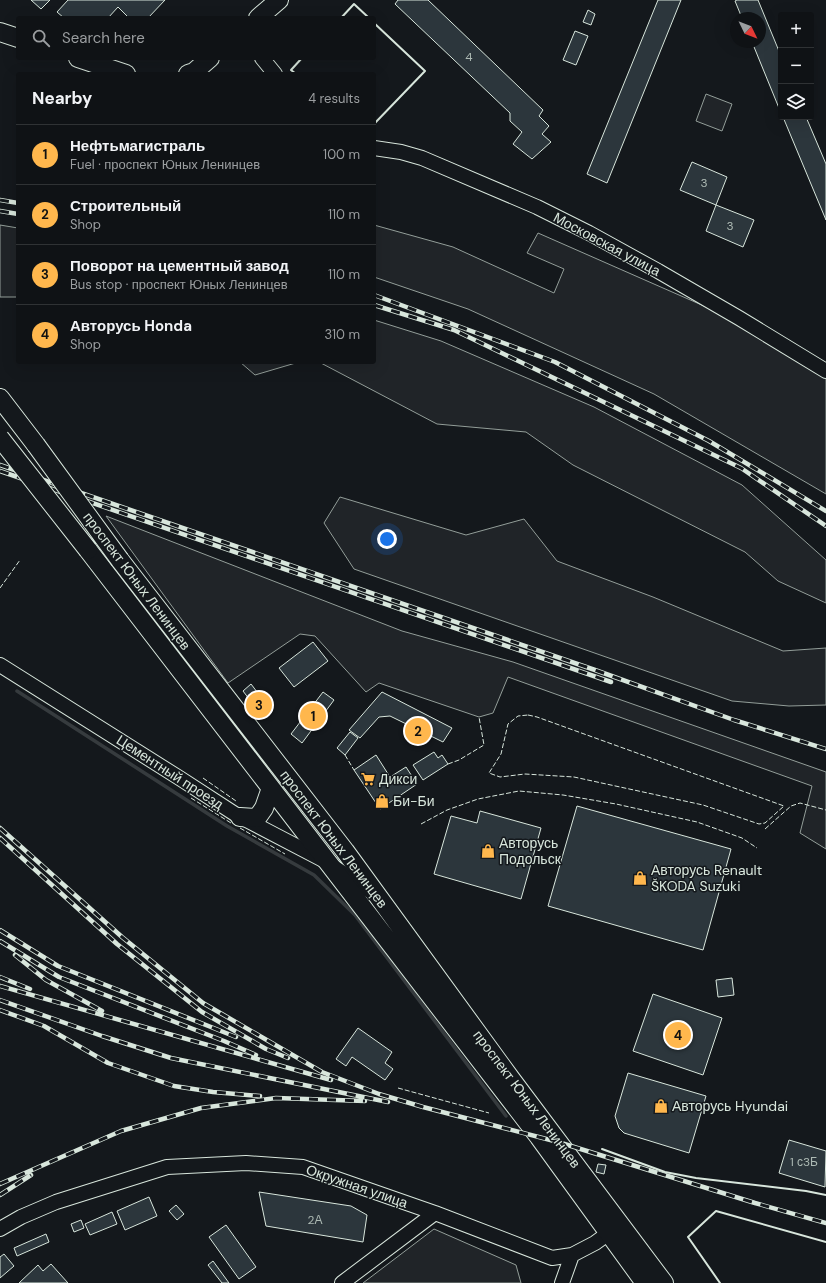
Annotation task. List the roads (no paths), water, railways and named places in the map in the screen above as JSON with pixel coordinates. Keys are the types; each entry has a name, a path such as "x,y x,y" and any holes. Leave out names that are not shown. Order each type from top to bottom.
{"main road":[{"path":"260,16 279,0"},
{"path":"0,32 16,37"},
{"path":"84,60 120,72"},
{"path":"194,72 208,60"},
{"name":"проспект Юных Ленинцев","path":"0,398 120,560 345,851 378,896 511,1079 614,1228 645,1283"},
{"name":"проспект Юных Ленинцев","path":"0,438 88,550 271,788 325,861 539,1137 614,1228 664,1283"},
{"path":"240,817 256,818 264,808 271,788"}],"street":[{"path":"264,60 273,72"},
{"name":"Московская улица","path":"376,148 401,152 422,158 537,207 589,233 658,271 826,371"},
{"name":"Цементный проезд","path":"0,665 240,817 325,861 378,896"},
{"path":"325,861 345,851"},
{"name":"Окружная улица","path":"0,1229 21,1217 56,1202 167,1167 246,1163 303,1167 436,1213 552,1258 572,1256"},
{"path":"342,1283 436,1213"},
{"path":"562,1283 572,1256 614,1228"}],"waterway":[{"path":"17,691 227,826 314,875 355,915 506,1116"}],"railway":[{"path":"0,200 16,203"},
{"path":"0,211 16,214"},
{"path":"376,296 555,362 709,441 826,511"},
{"path":"376,306 454,330 741,468 826,526"},
{"path":"0,465 595,670 734,720 826,749"},
{"path":"0,471 611,682"},
{"path":"0,828 122,937 203,1003 322,1072 379,1094 558,1142 755,1203 826,1223"},
{"path":"0,838 117,944 202,1012 266,1049 288,1058"},
{"path":"0,930 58,966 236,1037"},
{"path":"0,941 59,977 224,1041 256,1055"},
{"path":"15,955 46,980 102,1011"},
{"path":"0,977 30,989"},
{"path":"0,986 331,1080"},
{"path":"0,1000 102,1036 171,1058 388,1102"},
{"path":"0,1010 44,1026 108,1063 174,1086 213,1092 260,1096"},
{"path":"0,1184 121,1131 201,1108 276,1098 365,1101"},
{"path":"0,1195 31,1175"}],"place":[{"name":"Поворот на цементный завод","path":"259,705"},
{"name":"Нефтьмагистраль","path":"313,716"},
{"name":"Строительный","path":"418,731"},
{"name":"Дикси","path":"368,779"},
{"name":"Би-Би","path":"382,801"},
{"name":"Авторусь Подольск","path":"488,851"},
{"name":"Авторусь Renault ŠKODA Suzuki","path":"640,878"},
{"name":"Авторусь Honda","path":"678,1035"},
{"name":"Авторусь Hyundai","path":"661,1106"}]}
